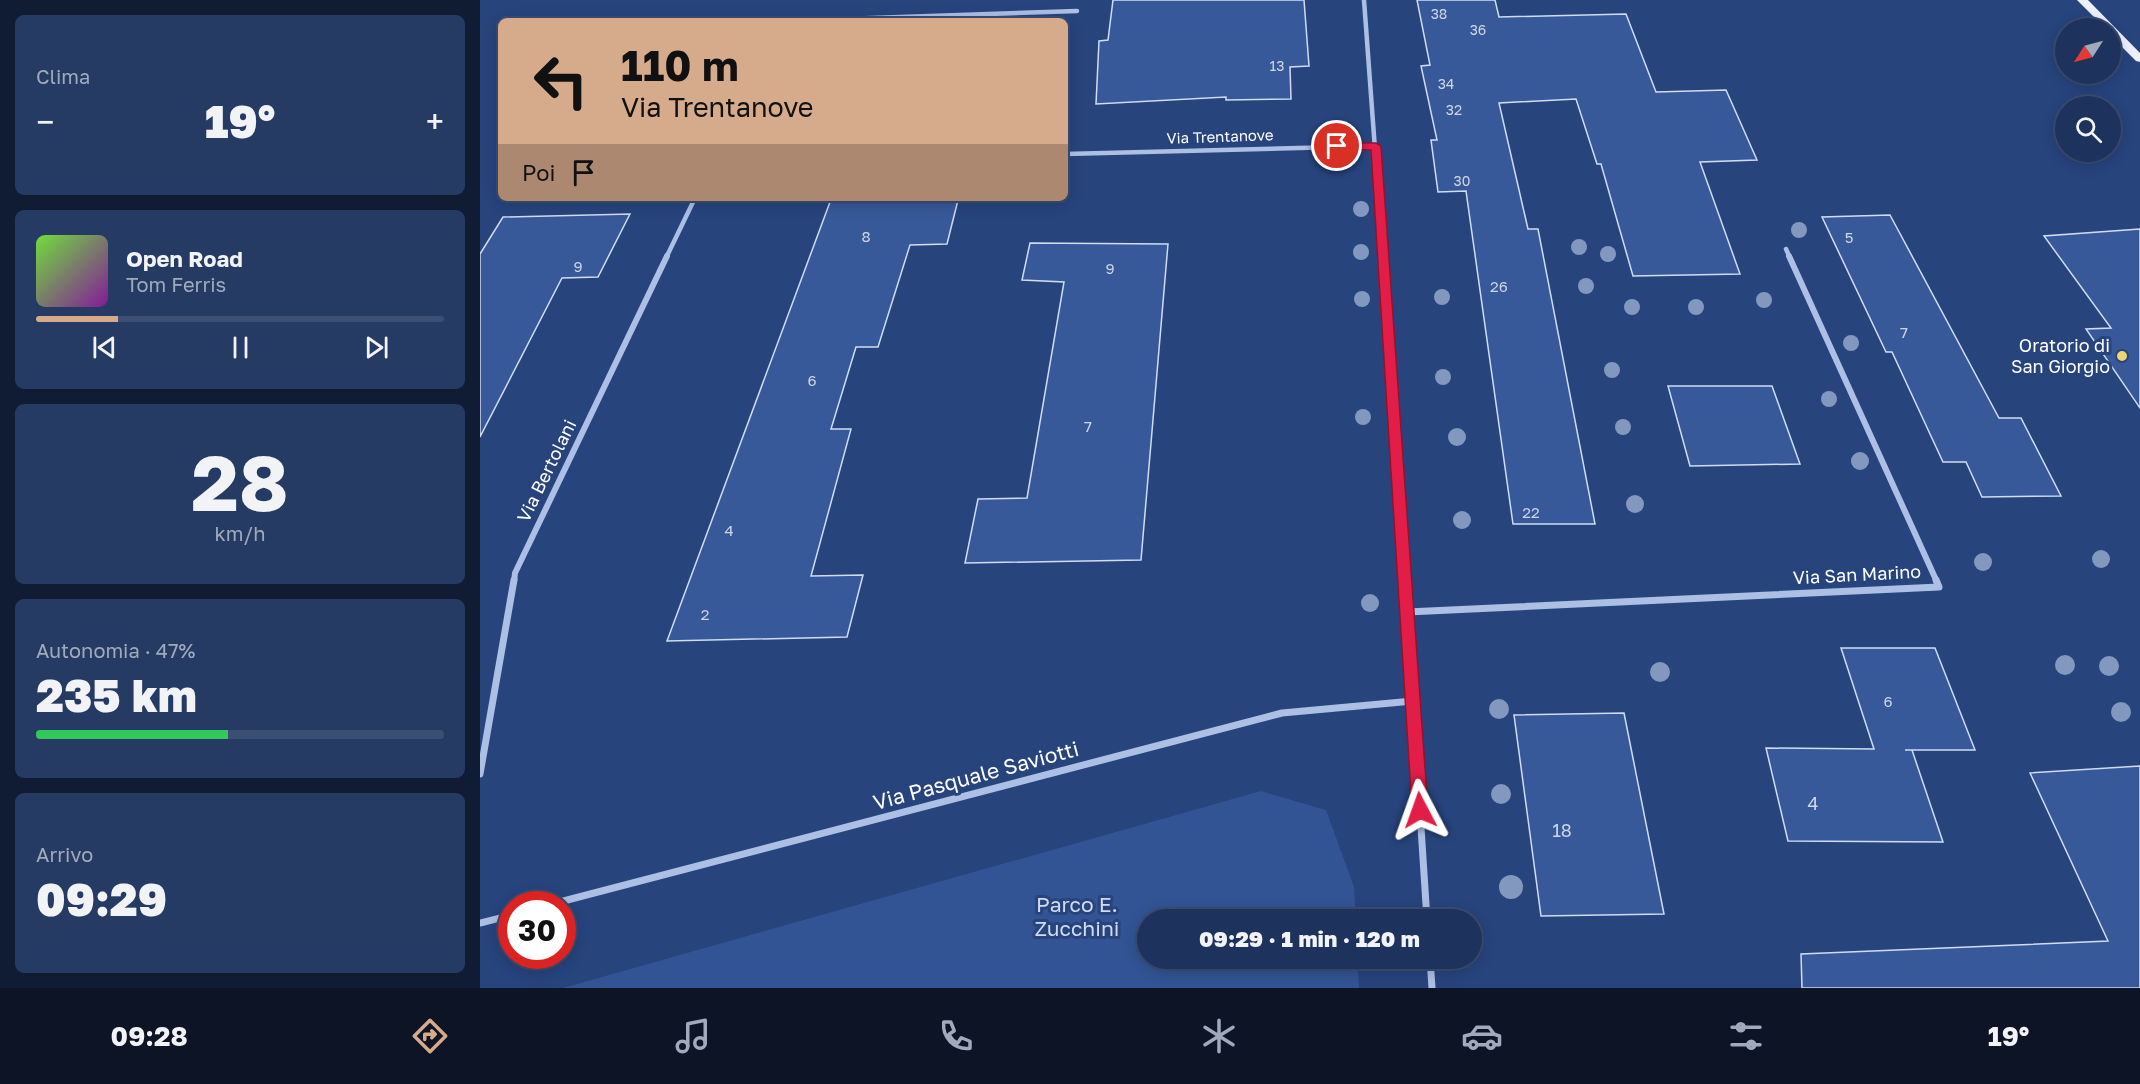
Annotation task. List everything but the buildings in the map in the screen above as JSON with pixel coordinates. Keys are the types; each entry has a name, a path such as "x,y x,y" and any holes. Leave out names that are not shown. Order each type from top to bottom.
{"main road":[{"path":"2082,0 2099,18"},
{"path":"2121,40 2140,59"}],"street":[{"path":"1364,0 1376,146 1426,909"},
{"path":"848,18 1077,11"},
{"name":"Via Trentanove","path":"1068,154 1376,146"},
{"name":"Via Bertolani","path":"480,774 515,573 694,201"},
{"name":"Via San Marino","path":"1407,612 1939,586 1786,249"},
{"name":"Via Pasquale Saviotti","path":"576,898 1282,713 1413,701"},
{"path":"480,923 498,918"},
{"path":"1431,969 1432,988"}],"green space":[{"name":"Parco E. Zucchini","path":"1261,791 1326,810 1354,887 1355,909 1137,909 1137,969 1358,969 1359,988 563,988"}],"place":[{"name":"Oratorio di San Giorgio","path":"2122,356"}],"route":[{"path":"1337,146 1376,146 1420,810"}]}
